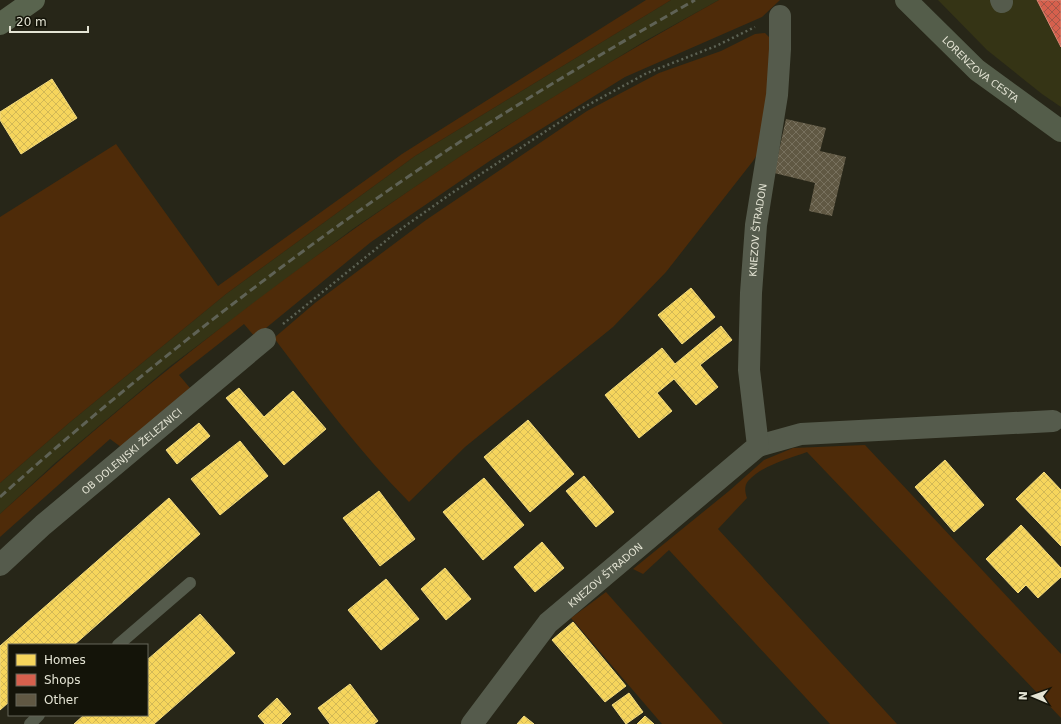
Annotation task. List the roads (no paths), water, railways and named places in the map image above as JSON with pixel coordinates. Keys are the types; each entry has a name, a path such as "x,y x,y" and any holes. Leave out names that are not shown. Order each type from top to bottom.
{"main road":[{"path":"0,24 34,0"}],"street":[{"name":"LORENZOVA CESTA","path":"906,0 977,70 1061,130"},
{"name":"KNEZOV ŠTRADON","path":"758,446 749,370 751,293 756,225 777,95 780,49 780,16"},
{"name":"OB DOLENJSKI ŽELEZNICI","path":"0,565 43,525 265,339"},
{"name":"KNEZOV ŠTRADON","path":"472,724 548,623 758,446 801,434 1053,421"}],"lane":[{"path":"119,644 190,583"},
{"path":"30,724 38,716"}],"railway":[{"path":"0,497 163,358 334,229 452,147 572,72 695,0"}]}
